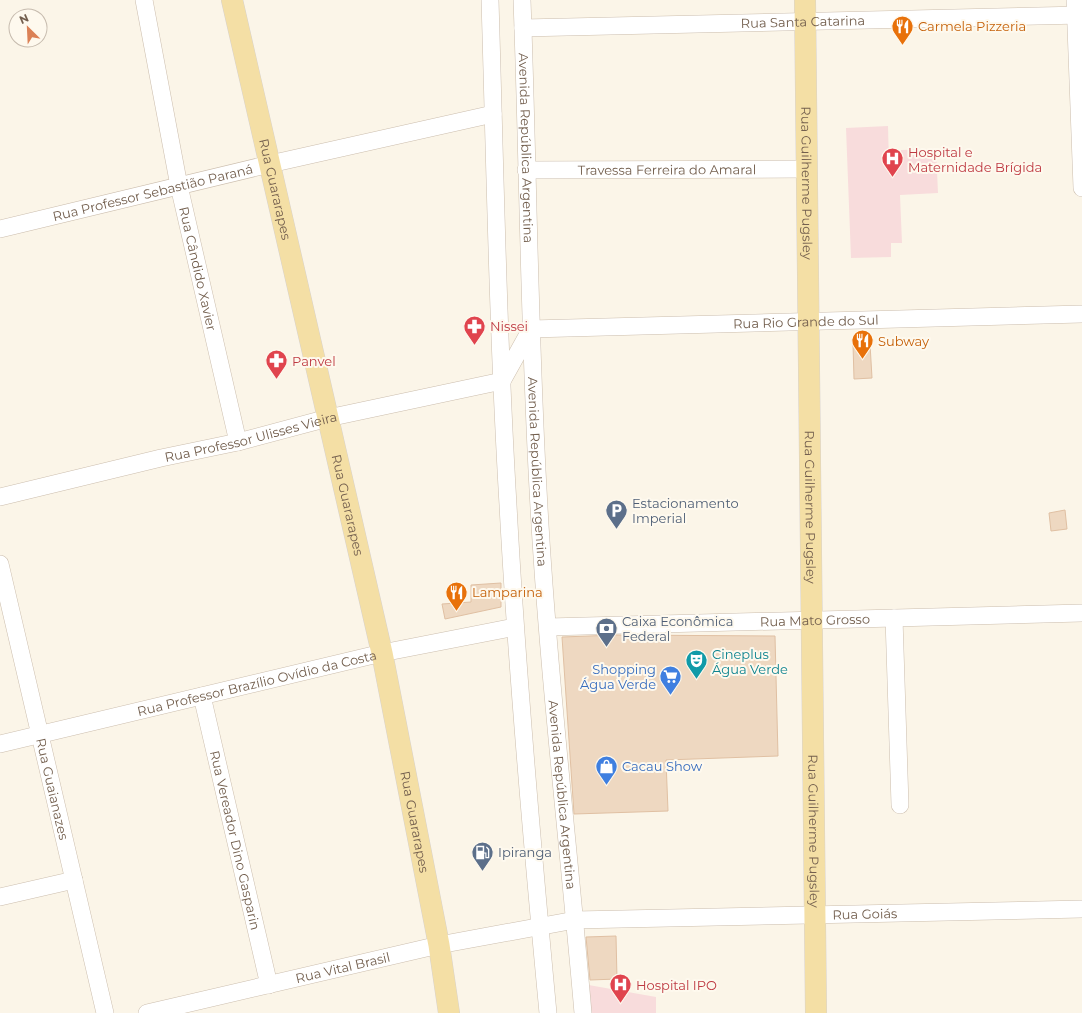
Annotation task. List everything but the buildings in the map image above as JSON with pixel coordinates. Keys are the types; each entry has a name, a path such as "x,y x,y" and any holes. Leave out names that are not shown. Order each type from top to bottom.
{"main road":[{"name":"Rua Guararapes","path":"232,0 382,653 439,945 449,1013"},
{"name":"Rua Guilherme Pugsley","path":"805,0 816,1013"}],"street":[{"name":"Rua Cândido Xavier","path":"144,0 179,186 238,442"},
{"path":"490,0 502,381 515,627 548,1013"},
{"name":"Avenida República Argentina","path":"522,0 531,329 538,492 548,627 583,1013"},
{"path":"1077,10 1082,188"},
{"name":"Rua Santa Catarina","path":"523,28 805,21 1077,10"},
{"name":"Rua Professor Sebastião Paraná","path":"0,229 270,164 493,114"},
{"name":"Travessa Ferreira do Amaral","path":"526,170 807,169"},
{"name":"Rua Rio Grande do Sul","path":"531,329 1082,314"},
{"path":"502,381 531,329"},
{"name":"Rua Professor Ulisses Vieira","path":"0,497 161,458 238,442 328,418 502,381"},
{"name":"Rua Guaianazes","path":"0,564 104,1013"},
{"name":"Rua Mato Grosso","path":"548,627 1082,613"},
{"path":"894,618 900,805"},
{"name":"Rua Professor Brazílio Ovídio da Costa","path":"0,744 40,733 382,653 515,627"},
{"name":"Rua Vereador Dino Gasparin","path":"202,696 270,984"},
{"path":"0,896 74,880"},
{"name":"Rua Goiás","path":"540,926 575,920 1082,909"},
{"name":"Rua Vital Brasil","path":"147,1013 439,945 540,926"}],"shaded area":[{"name":"Hospital e Maternidade Brígida","path":"888,126 889,164 901,163 901,150 936,149 938,193 900,195 902,243 891,243 891,257 851,258 846,128"},
{"name":"Hospital IPO","path":"583,984 656,997 656,1013 587,1013"}],"place":[{"name":"Carmela Pizzeria","path":"902,46"},
{"name":"Hospital e Maternidade Brígida","path":"893,178"},
{"name":"Nissei","path":"474,346"},
{"name":"Subway","path":"862,360"},
{"name":"Panvel","path":"277,380"},
{"name":"Estacionamento Imperial","path":"617,530"},
{"name":"Lamparina","path":"457,612"},
{"name":"Caixa Econômica Federal","path":"607,648"},
{"name":"Cineplus Água Verde","path":"696,680"},
{"name":"Shopping Água Verde","path":"671,696"},
{"name":"Cacau Show","path":"607,786"},
{"name":"Ipiranga","path":"483,872"},
{"name":"Hospital IPO","path":"621,1004"}]}
